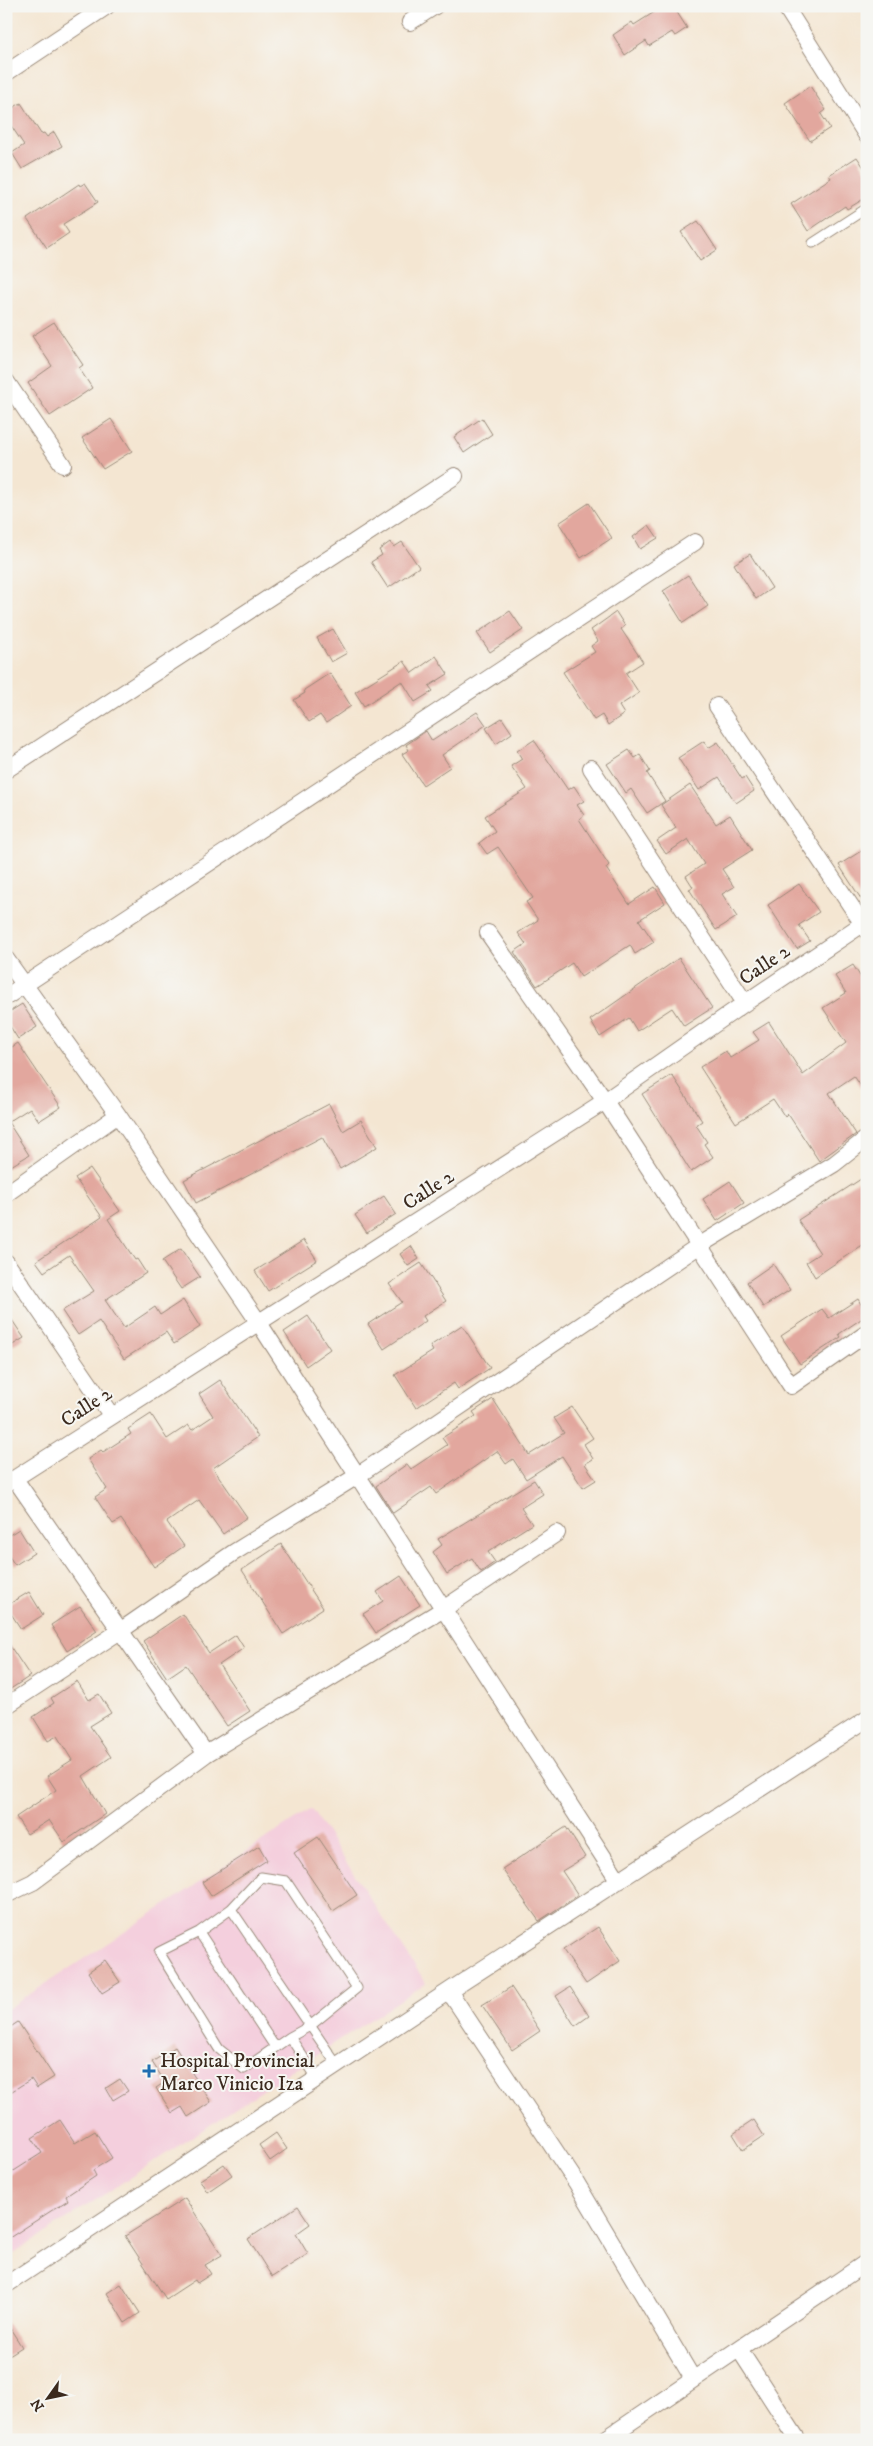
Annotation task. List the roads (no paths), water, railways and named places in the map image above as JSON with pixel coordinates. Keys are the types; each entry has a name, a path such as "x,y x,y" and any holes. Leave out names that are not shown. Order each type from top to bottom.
{"street":[{"path":"6,73 107,6"},
{"path":"410,22 434,6"},
{"path":"785,6 867,136"},
{"path":"6,380 63,465"},
{"path":"6,770 455,476"},
{"path":"6,997 695,542"},
{"path":"717,706 866,925"},
{"path":"591,768 745,1002"},
{"name":"Calle 2","path":"10,1481 605,1101 745,1002 866,925"},
{"path":"488,933 605,1101 791,1386 867,1333"},
{"path":"6,959 118,1115 259,1323 442,1610 619,1882"},
{"path":"6,1194 118,1115"},
{"path":"6,1706 120,1631 233,1553 357,1476 700,1245 834,1164 867,1138"},
{"path":"6,1262 111,1415"},
{"path":"10,1481 120,1631 206,1754"},
{"path":"6,1895 33,1882 206,1754 442,1610 557,1533"},
{"path":"6,2284 449,1991 867,1719"},
{"path":"449,1991 576,2182 693,2379"},
{"path":"604,2440 867,2262"},
{"path":"738,2349 798,2440"}],"lane":[{"path":"813,243 867,208"},
{"path":"261,1876 286,1882 357,1988 310,2026 290,2037 244,2069 219,2049 159,1952 199,1932 231,1909 261,1876"},
{"path":"231,1909 337,2065"},
{"path":"199,1932 275,2047"},
{"path":"290,2037 317,2078"}],"place":[{"name":"Hospital Provincial Marco Vinicio Iza","path":"149,2071"}]}
